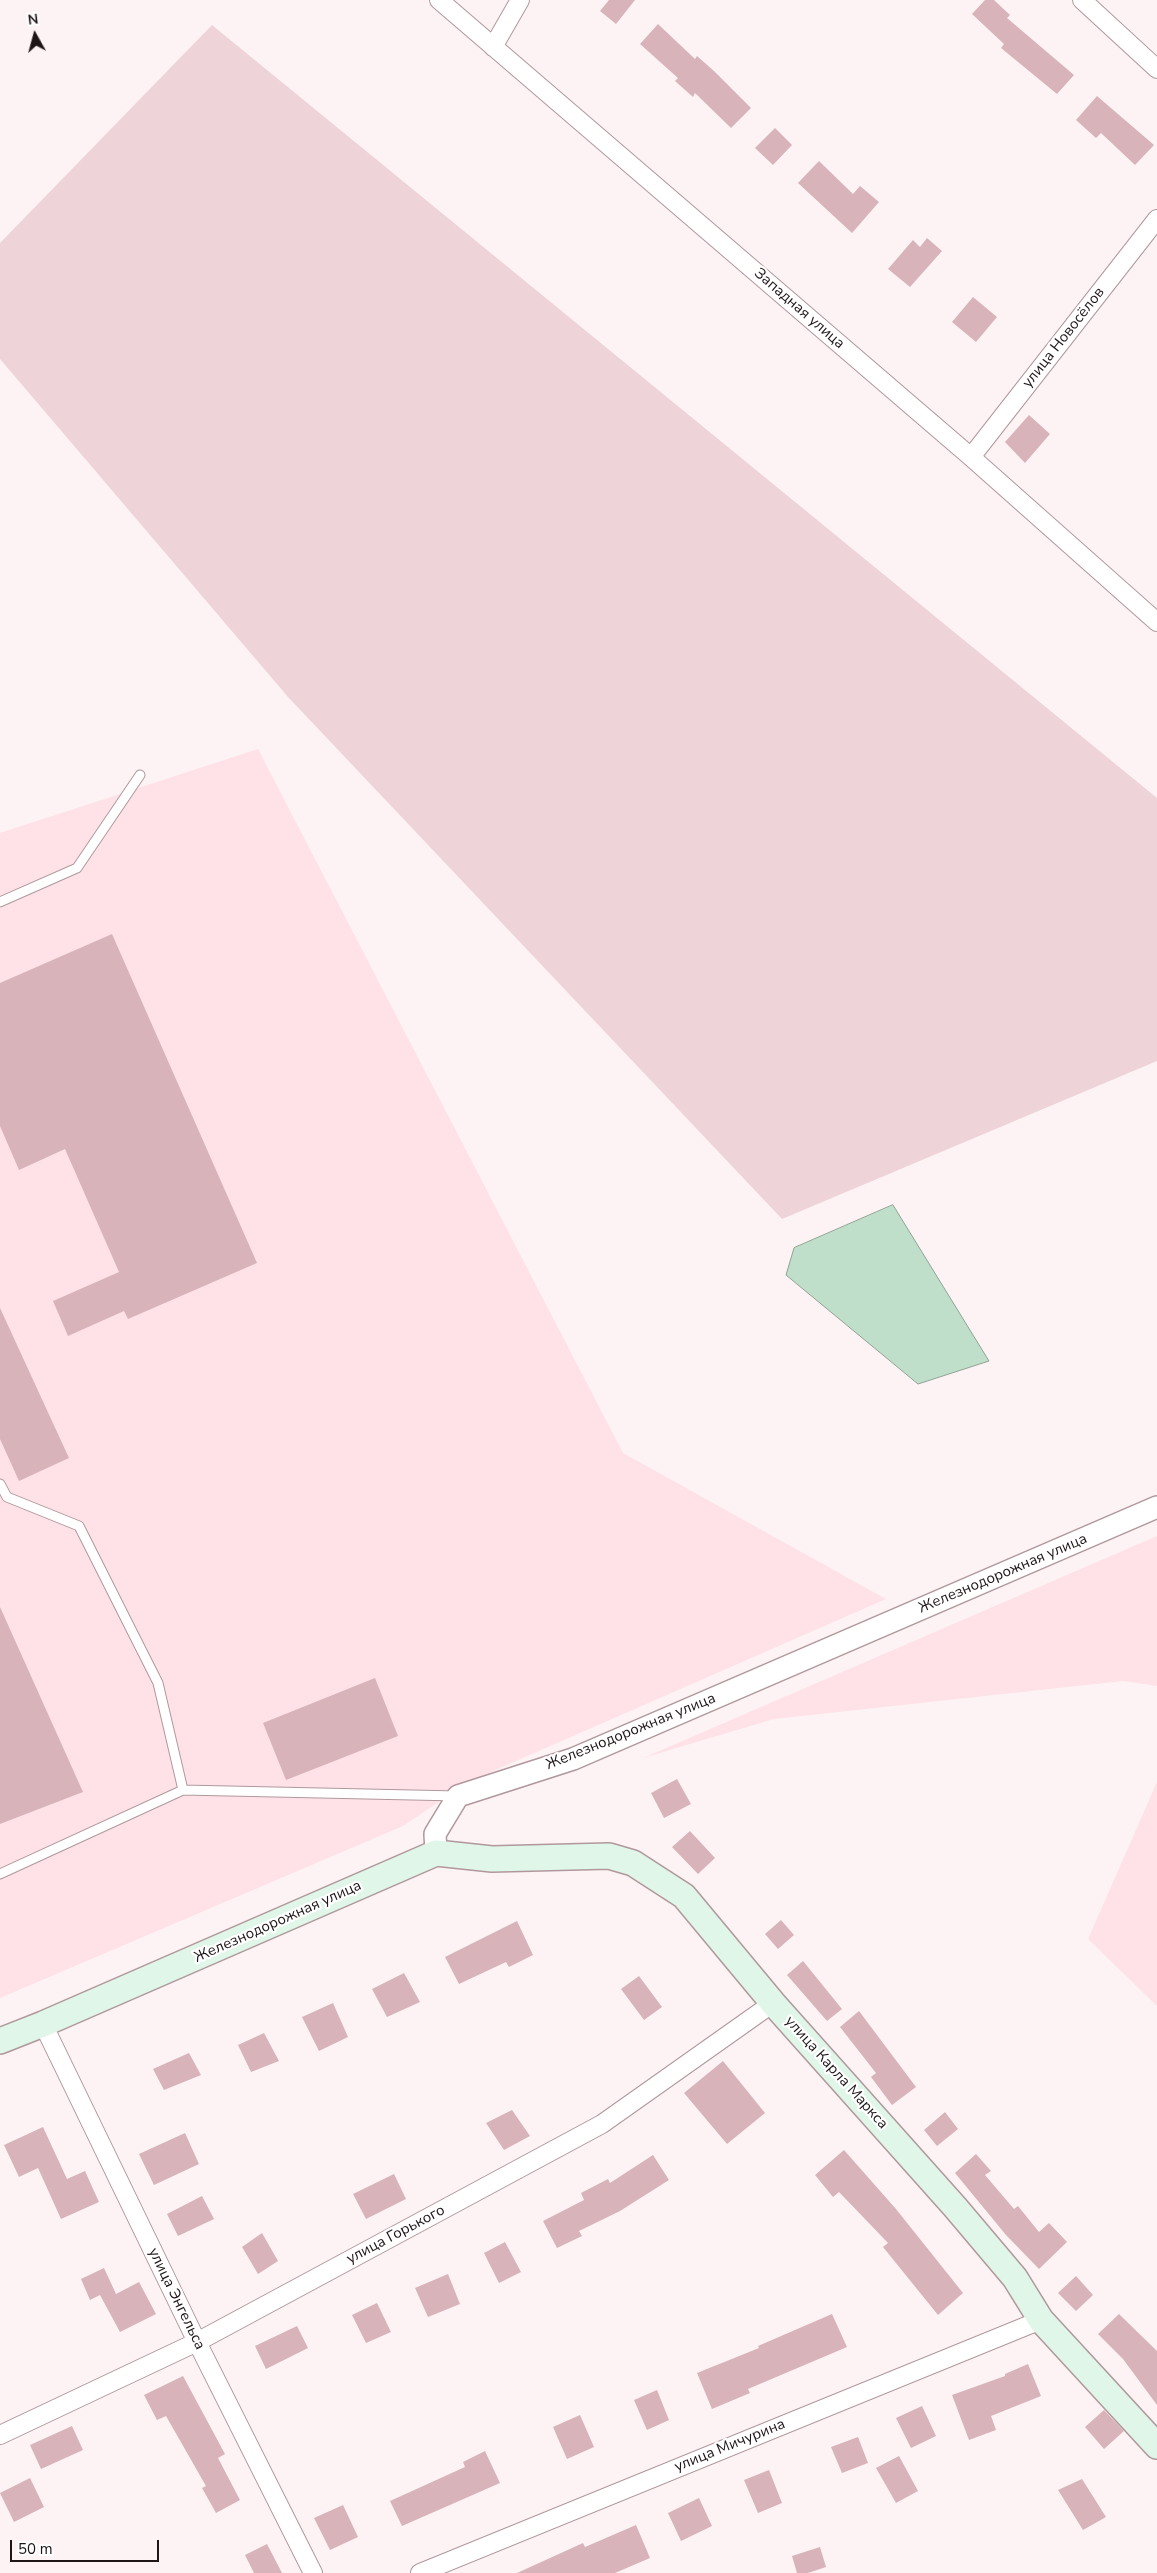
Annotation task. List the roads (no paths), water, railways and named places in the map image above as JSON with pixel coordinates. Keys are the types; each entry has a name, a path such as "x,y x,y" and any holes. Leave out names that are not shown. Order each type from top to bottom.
{"main road":[{"name":"улица Карла Маркса","path":"436,1853 492,1859 609,1856 633,1863 684,1896 773,2003 956,2207 1015,2278 1041,2320 1154,2436"},
{"name":"Железнодорожная улица","path":"0,2041 436,1853"}],"street":[{"name":"Западная улица","path":"439,0 971,457 1157,622"},
{"path":"493,47 520,0"},
{"path":"1082,0 1157,69"},
{"name":"улица Новосёлов","path":"971,457 1157,219"},
{"name":"Железнодорожная улица","path":"458,1796 573,1759 1157,1508"},
{"path":"436,1853 435,1834 458,1796"},
{"name":"улица Горького","path":"0,2436 197,2342 602,2124 773,2003"},
{"name":"улица Энгельса","path":"43,2024 197,2342 313,2573"},
{"name":"улица Мичурина","path":"420,2573 1041,2320"}],"lane":[{"path":"0,902 77,868 140,775"},
{"path":"0,1484 7,1497 79,1526 158,1683 184,1790"},
{"path":"0,1874 184,1790 458,1796"}]}
